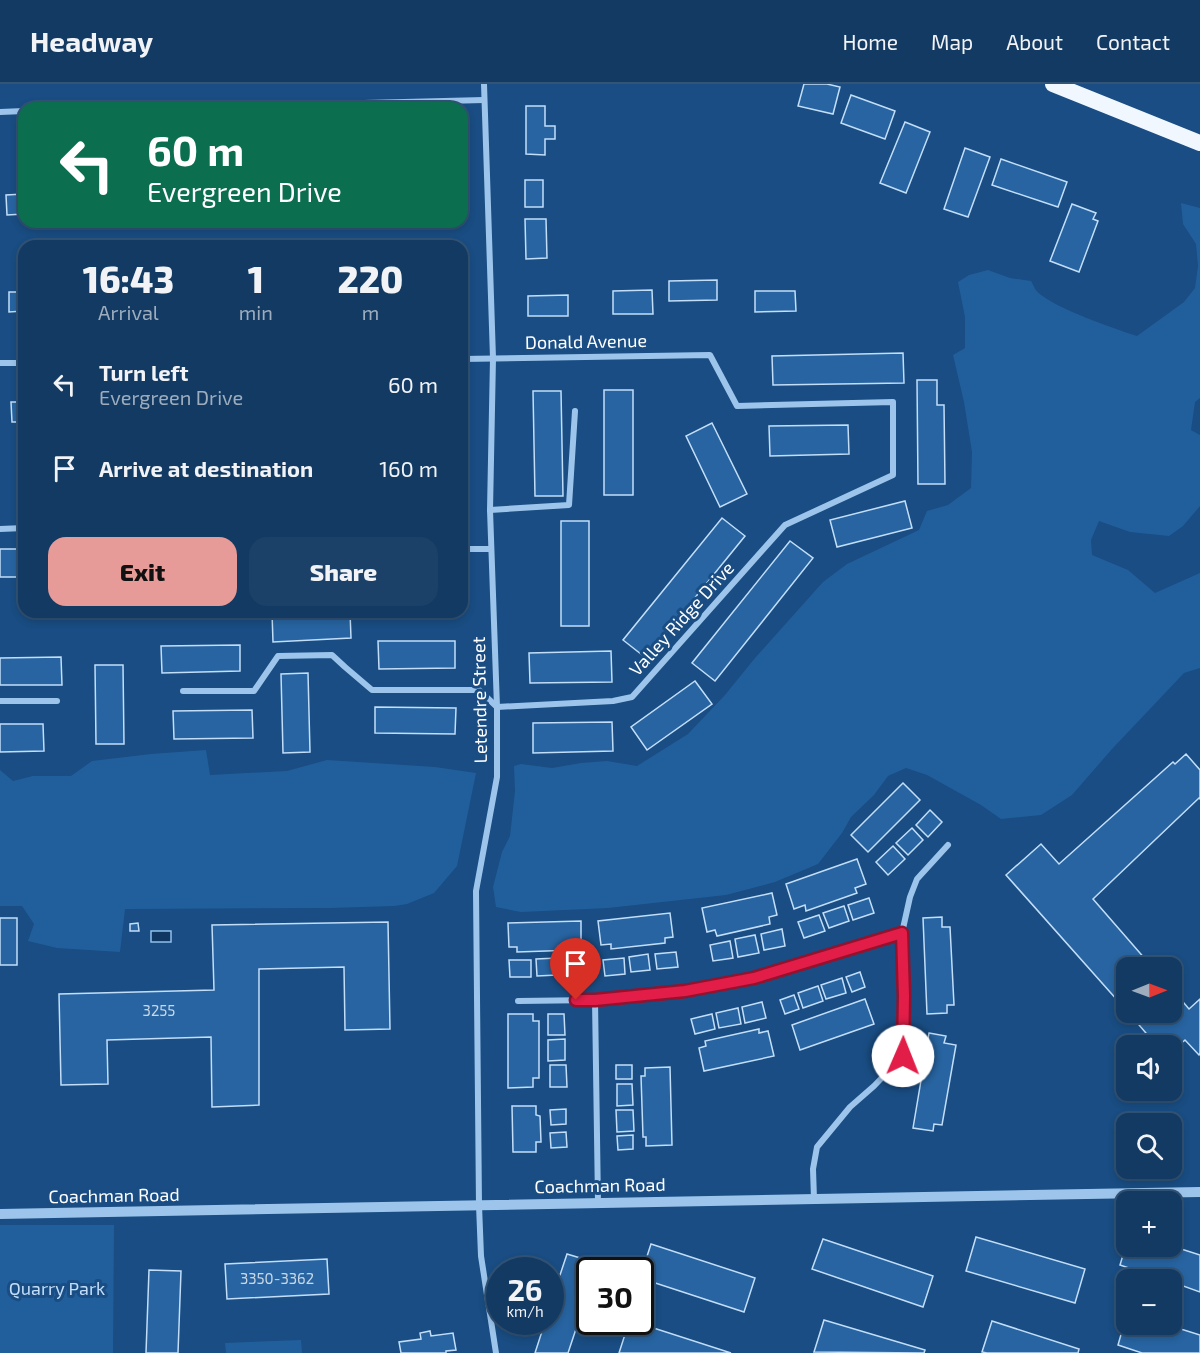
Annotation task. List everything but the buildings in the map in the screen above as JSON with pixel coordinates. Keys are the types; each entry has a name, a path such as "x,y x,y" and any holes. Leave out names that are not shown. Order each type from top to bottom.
{"highway":[{"path":"1053,84 1200,143"}],"street":[{"name":"Letendre Street","path":"484,84 493,358 490,510 497,777 476,891 481,1256 496,1353"},
{"path":"402,102 484,100"},
{"path":"0,112 18,111"},
{"name":"Donald Avenue","path":"468,358 710,355"},
{"name":"Valley Ridge Drive","path":"496,707 613,702 632,697 785,525 893,475 892,402 737,406 710,355"},
{"path":"0,363 18,363"},
{"path":"490,510 569,505 575,411"},
{"path":"0,529 18,528"},
{"path":"468,549 491,549"},
{"path":"183,691 254,691 278,656 332,655 372,690 479,690 496,707"},
{"path":"0,701 57,701"},
{"path":"814,1199 813,1169 817,1147 850,1107 903,1056 902,933 910,897 917,879 948,845"},
{"path":"518,1001 595,1000 685,991 754,978 902,933"},
{"path":"595,1000 598,1203"},
{"name":"Coachman Road","path":"0,1214 1200,1192"}],"green space":[{"path":"1181,203 1200,208 1200,398 1195,402 1191,430 1200,435 1200,506 1183,526 1169,536 1130,532 1099,521 1091,540 1092,555 1128,570 1155,593 1200,573 1200,668 1184,673 1072,795 1041,815 1001,819 981,805 927,775 906,768 888,776 874,795 851,817 842,833 818,864 775,882 726,895 608,908 521,912 496,907 493,887 502,852 510,836 515,791 514,766 521,764 552,768 607,761 637,766 688,734 823,582 847,564 919,530 927,511 948,505 971,488 972,452 953,355 965,348 965,317 958,282 969,275 988,270 1010,278 1031,281 1042,296 1053,303 1137,336 1184,302 1195,288 1198,266 1196,244 1183,224"},
{"path":"206,750 210,775 287,771 327,760 435,767 476,773 457,866 434,893 407,904 330,908 125,909 120,952 57,948 28,941 34,924 22,906 0,906 0,770 13,781 33,776 71,776 92,761"},
{"name":"Quarry Park","path":"0,1225 114,1225 113,1353 0,1353"},
{"path":"301,1340 302,1353 226,1353 225,1343"}],"shaded area":[{"path":"151,931 171,931 171,942 151,942"}],"route":[{"path":"576,1000 685,991 754,978 902,933 903,1056"}]}
